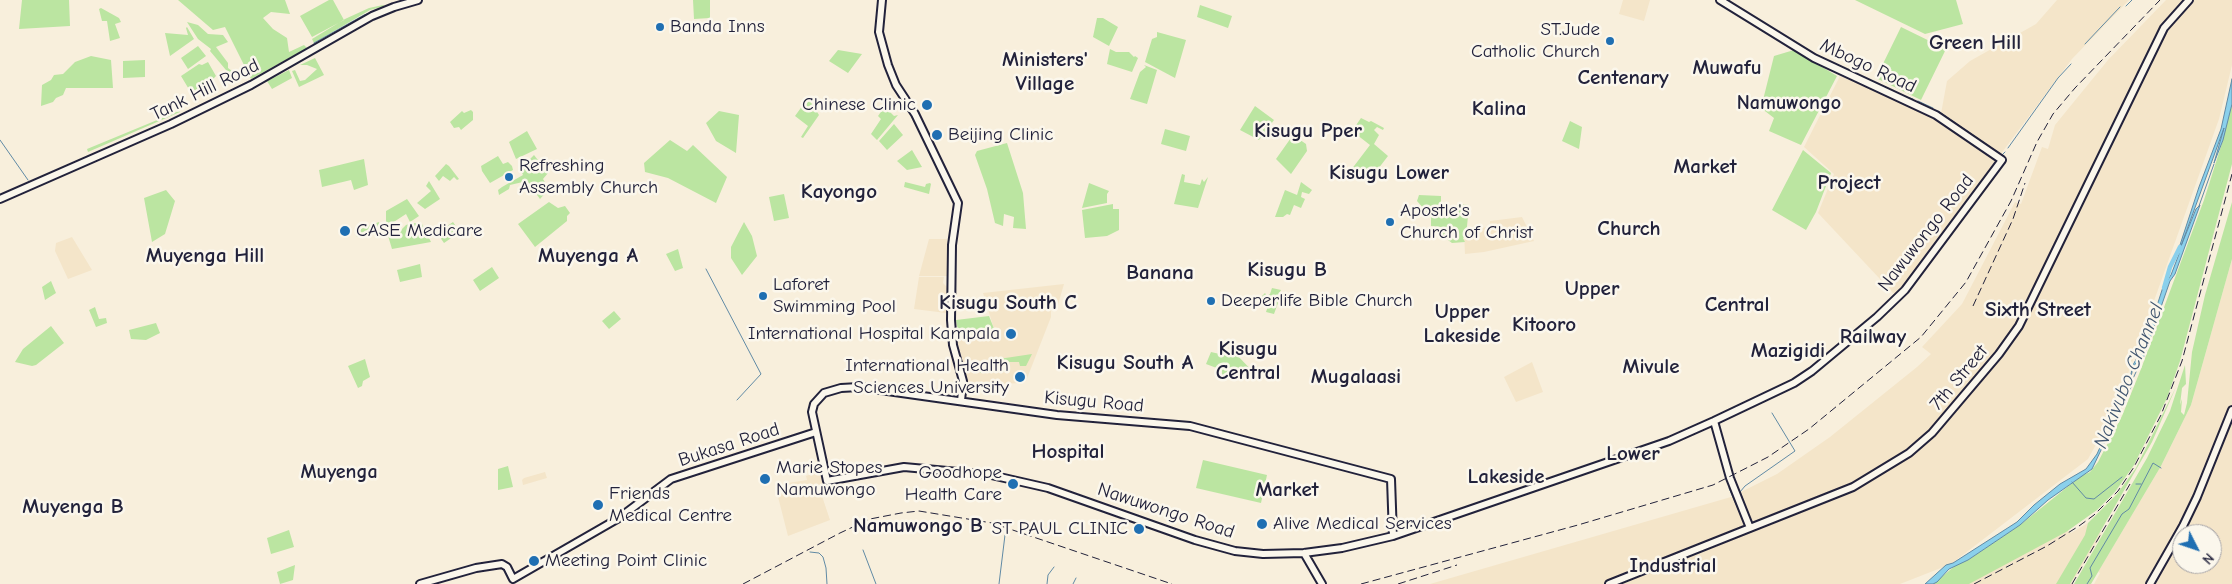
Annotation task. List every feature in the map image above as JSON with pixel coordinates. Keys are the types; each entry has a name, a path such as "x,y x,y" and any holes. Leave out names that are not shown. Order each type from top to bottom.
{"street":[{"name":"Tank Hill Road","path":"0,199 171,124 251,85 372,16 418,0"},
{"path":"882,0 879,32 890,70 896,85 915,114 958,198 959,208 952,245 951,320 953,346 963,381 961,402"},
{"name":"Mbogo Road","path":"1720,0 1814,58 1936,115 2002,160"},
{"name":"7th Street","path":"1609,584 1853,486 1909,453 1932,432 1999,354 2019,326 2164,28 2189,0"},
{"name":"Nawuwongo Road","path":"827,481 904,467 991,475 1048,488 1168,532 1235,551 1263,554 1304,553 1342,548 1394,536 1669,441 1714,422 1794,383 1812,371 1877,318 1910,285 2002,160"},
{"name":"Kisugu Road","path":"827,481 812,412 814,404 824,393 841,388 889,390 1057,416 1190,426 1391,480 1394,536"},
{"path":"2150,584 2197,497 2232,410"},
{"path":"1714,422 1730,478 1750,528"},
{"name":"Bukasa Road","path":"420,584 476,568 502,564 507,567 513,579 619,518 671,479 816,432"},
{"path":"1304,553 1322,584"}],"shaded area":[{"path":"1623,0 1650,0 1644,21 1619,14"},
{"path":"2057,0 2129,0 2072,59 1895,295 1818,213 1834,174 1804,147 1840,76 1940,119 1947,81 1970,61 2036,24"},
{"path":"2166,0 2232,0 2232,65 2219,119 2115,410 2088,459 1951,564 1900,584 1430,584 1731,497 1777,474 1830,437 1931,354 1922,347 1962,304 2015,202 2021,204 2042,147 2048,149 2055,125 2108,60"},
{"path":"1522,217 1534,241 1484,252 1465,254 1464,233 1490,226 1490,221"},
{"path":"72,237 92,270 68,279 55,251 56,243"},
{"path":"929,239 947,239 949,276 919,276"},
{"path":"2232,259 2232,584 2094,584 2100,573 2098,572 2161,466 2191,405"},
{"path":"919,277 944,277 943,283 948,288 946,313 914,309"},
{"name":"International Hospital Kampala","path":"1064,284 1057,308 1051,309 1051,317 1026,381 1023,383 969,385 958,343 959,337 995,332 983,293"},
{"path":"1532,362 1543,392 1516,402 1504,377"},
{"path":"832,469 831,475 836,476 837,483 827,483 819,487 830,520 788,536 775,485 807,480 806,476"},
{"path":"545,472 547,478 523,485 522,480 524,478"},
{"path":"2088,523 2102,534 2071,584 1944,584 2067,529 2071,533"}],"green space":[{"path":"22,0 69,0 70,26 19,29"},
{"path":"178,0 285,0 290,14 271,12 263,18 273,29 287,38 289,52 304,45 307,48 251,79 225,27 213,30"},
{"path":"329,0 333,0 344,20 312,37 300,16"},
{"path":"693,0 710,0 710,18 694,19"},
{"path":"1855,0 1956,0 1963,24 1925,34"},
{"path":"1200,5 1232,16 1228,28 1197,17"},
{"path":"385,6 370,10 314,43 312,39 345,19 369,8"},
{"path":"101,8 119,18 121,22 115,24 120,38 110,41 107,21 102,21 99,9"},
{"path":"1097,18 1103,18 1118,27 1109,46 1093,37"},
{"path":"187,22 198,25 208,34 223,35 228,42 216,47 228,63 228,68 232,71 231,76 210,51 211,49 198,39"},
{"path":"187,27 194,39 170,56 165,33 188,35"},
{"path":"1901,27 1946,49 1921,100 1876,78"},
{"path":"1157,32 1186,40 1175,78 1145,62 1152,39 1157,37"},
{"path":"198,46 206,56 188,69 181,58"},
{"path":"1110,49 1116,52 1129,52 1138,58 1132,72 1107,64"},
{"path":"838,50 862,54 848,73 829,61"},
{"path":"1794,50 1837,76 1801,145 1769,131 1774,118 1761,108 1774,56"},
{"path":"91,56 111,60 113,88 66,88 63,95 56,98 53,102 41,106 42,85 51,80 54,75 63,74 75,62"},
{"path":"315,58 324,75 299,87 292,71 295,70 300,81 305,80 317,69 307,65 300,65"},
{"path":"145,60 145,77 123,78 123,61"},
{"path":"208,62 216,76 210,82 206,79 193,96 181,76 199,64 202,65"},
{"path":"1144,65 1157,70 1147,104 1130,99 1140,72 1146,67"},
{"path":"289,70 292,78 272,89 267,81"},
{"path":"808,98 819,115 803,138 801,137 808,126 795,116"},
{"path":"887,103 891,107 890,112 894,116 898,115 877,140 871,134 881,119 878,116"},
{"path":"2232,104 2232,164 2180,361 2167,398 2134,465 2115,492 2097,510 2066,532 1969,584 1933,584 1956,565 1968,560 2020,525 2081,476 2090,472 2098,462 2122,416 2141,369 2204,200"},
{"path":"1255,106 1274,120 1259,140 1240,130"},
{"path":"471,110 473,112 473,120 461,130 459,127 454,128 450,122 462,111 464,113"},
{"path":"719,111 739,115 736,153 716,141 706,123"},
{"path":"180,112 88,152 87,149"},
{"path":"1361,118 1384,128 1383,130 1377,127 1374,130 1379,135 1374,144 1388,156 1368,182 1351,170 1370,145 1352,131"},
{"path":"1570,121 1582,127 1579,149 1562,141"},
{"path":"894,124 903,135 887,150 879,141"},
{"path":"1165,129 1190,136 1186,151 1161,144"},
{"path":"527,131 537,149 516,159 509,142"},
{"path":"1293,135 1306,144 1307,151 1291,174 1276,159"},
{"path":"670,140 687,151 693,145 727,177 716,203 668,178 645,172 644,163"},
{"path":"1007,143 1023,193 1026,229 1013,228 1014,217 1004,214 1003,226 995,223 987,189 975,155 977,151"},
{"path":"912,150 922,167 907,170 897,161"},
{"path":"1803,150 1831,173 1816,212 1806,230 1772,210"},
{"path":"534,155 548,173 543,179 549,189 540,199 527,181 510,185 509,189 499,195 498,190 523,175 520,169"},
{"path":"498,156 503,164 508,162 513,170 490,183 481,166"},
{"path":"364,159 368,185 354,190 351,180 322,187 319,170"},
{"path":"446,164 459,179 457,180 454,177 450,181 443,176 439,181 435,176"},
{"path":"1182,174 1185,175 1184,182 1200,185 1202,179 1204,182 1208,177 1198,208 1174,204"},
{"path":"429,181 440,199 425,209 417,203 431,191 426,186"},
{"path":"905,182 925,187 926,184 930,183 929,194 904,187"},
{"path":"1301,182 1312,190 1309,194 1302,192 1301,197 1305,199 1301,208 1294,205 1290,215 1275,217 1285,190 1297,195"},
{"path":"1089,183 1109,191 1107,203 1082,208"},
{"path":"166,190 175,201 165,234 152,242 144,198"},
{"path":"784,194 789,218 774,221 769,197"},
{"path":"1419,195 1441,196 1441,210 1457,209 1458,204 1469,205 1466,237 1463,238 1465,242 1452,243 1447,237 1442,236 1441,227 1431,226 1431,217 1417,201"},
{"path":"407,199 419,216 410,222 406,214 386,227 386,211"},
{"path":"549,202 558,208 565,206 570,213 567,216 567,221 535,247 518,224"},
{"path":"2232,202 2232,259 2191,405 2161,466 2091,584 2074,584 2147,458 2170,411 2185,365 2186,384 2182,388 2180,405 2182,399 2181,412 2184,415 2192,352 2205,295"},
{"path":"1113,204 1113,209 1119,209 1119,230 1107,236 1085,238 1082,210"},
{"path":"379,222 382,231 357,237 355,232"},
{"path":"453,222 460,232 444,243 437,233"},
{"path":"744,222 752,236 757,256 742,275 731,258 731,247"},
{"path":"412,223 422,224 431,242 392,249 386,229 390,227 391,231 399,232 406,225"},
{"path":"678,249 683,268 675,271 666,254"},
{"path":"420,264 422,277 400,282 397,270"},
{"path":"492,267 499,278 480,291 473,280"},
{"path":"51,281 56,293 45,300 42,287"},
{"path":"1272,288 1281,290 1276,300 1278,303 1274,314 1266,312 1268,306 1259,299 1265,293 1267,296 1270,294"},
{"path":"95,307 99,319 106,318 107,323 96,327 89,310"},
{"path":"614,311 621,319 609,329 602,321"},
{"path":"989,316 995,331 959,336 956,320"},
{"path":"156,323 160,333 146,340 131,339 129,330"},
{"path":"51,326 64,343 36,365 32,366 15,362 23,349"},
{"path":"1211,352 1224,355 1236,354 1258,377 1222,376 1222,370 1206,364"},
{"path":"1032,354 1026,366 1020,366 1019,362 1009,362 1010,371 980,373 979,362"},
{"path":"365,359 370,377 363,381 362,386 358,388 348,366"},
{"path":"2176,387 2152,442 2070,584 2056,584 2085,535 2088,523 2117,494 2136,468"},
{"path":"1203,460 1267,475 1261,503 1196,488"},
{"path":"508,466 513,487 498,490 498,469"},
{"path":"289,530 294,547 271,554 267,538"},
{"path":"295,565 293,580 280,584 277,572"}],"water":[{"path":"2232,79 2232,104 2223,140 2214,163 2224,128 2181,246 2196,209 2200,205 2175,274 2170,281 2144,356 2133,367 2131,377 2133,383 2092,469 2048,500 2020,525 1968,560 1949,569 1937,582 1925,584 1946,565 1953,563 2017,522 2060,484 2086,469 2097,454 2129,383 2133,365 2145,343 2163,287 2171,275 2179,254 2178,251 2199,187 2221,129"}],"waterway":[{"path":"2126,6 2132,0"},
{"path":"2085,44 2120,7"},
{"path":"314,43 364,15 378,10"},
{"path":"2008,148 2058,78 2071,64"},
{"path":"1900,95 1913,99"},
{"path":"190,118 227,100"},
{"path":"1918,101 1933,108"},
{"path":"1938,111 2002,155 2005,152"},
{"path":"0,140 28,180"},
{"name":"Nakivubo Channel","path":"2199,206 2214,164"},
{"path":"0,203 78,168"},
{"name":"Nakivubo Channel","path":"2164,288 2170,267 2180,247"},
{"path":"706,269 761,374 737,400"},
{"name":"Nakivubo Channel","path":"2143,345 2152,321"},
{"path":"2131,383 2141,361"},
{"path":"1742,497 1740,492 1745,486 1795,451 1772,413"},
{"path":"2087,584 2092,576 2090,568 2122,514 2129,509 2153,463 2161,468"},
{"path":"2072,482 2086,498 2094,499 2122,477"},
{"path":"2136,484 2141,484"},
{"path":"1729,488 1744,523"},
{"path":"999,584 1005,535"},
{"path":"863,550 876,584"},
{"path":"810,552 819,553 823,557 827,584"},
{"path":"1047,584 1048,575 1054,567"},
{"path":"1073,584 1076,578"}],"railway":[{"path":"1361,584 1578,525 1713,485 1768,457 1809,429 1921,337 1966,282 2011,201 2037,142 2053,114 2075,88 2160,0"},
{"path":"1974,584 2047,546 2079,526 2094,515 2118,491 2134,467 2161,415 2182,361 2232,174"},
{"path":"1973,306 2013,219 2025,183"},
{"path":"2072,584 2130,484"},
{"path":"743,584 870,519 919,511 992,523 1172,584"},
{"path":"1398,584 1457,565"}],"place":[{"name":"Banda Inns","path":"660,27"},
{"name":"ST.Jude Catholic Church","path":"1610,41"},
{"name":"Chinese Clinic","path":"927,105"},
{"name":"Beijing Clinic","path":"937,135"},
{"name":"Refreshing Assembly Church","path":"509,177"},
{"name":"Apostle's Church of Christ","path":"1390,222"},
{"name":"CASE Medicare","path":"345,231"},
{"name":"Laforet Swimming Pool","path":"763,296"},
{"name":"Deeperlife Bible Church","path":"1211,301"},
{"name":"International Hospital Kampala","path":"1011,334"},
{"name":"International Health Sciences University","path":"1020,377"},
{"name":"Marie Stopes Namuwongo","path":"765,479"},
{"name":"Goodhope Health Care","path":"1013,484"},
{"name":"Friends Medical Centre","path":"598,505"},
{"name":"Alive Medical Services","path":"1262,524"},
{"name":"ST PAUL CLINIC","path":"1139,529"},
{"name":"Meeting Point Clinic","path":"534,561"}],"district":[{"name":"Green Hill","path":"1975,43"},
{"name":"Muwafu","path":"1727,68"},
{"name":"Ministers' Village","path":"1045,72"},
{"name":"Centenary","path":"1623,78"},
{"name":"Namuwongo","path":"1789,103"},
{"name":"Kalina","path":"1499,109"},
{"name":"Kisugu Pper","path":"1308,131"},
{"name":"Market","path":"1705,167"},
{"name":"Kisugu Lower","path":"1389,173"},
{"name":"Project","path":"1849,183"},
{"name":"Kayongo","path":"839,192"},
{"name":"Church","path":"1629,229"},
{"name":"Muyenga Hill","path":"205,256"},
{"name":"Muyenga A","path":"588,256"},
{"name":"Kisugu B","path":"1287,270"},
{"name":"Banana","path":"1160,273"},
{"name":"Upper","path":"1592,289"},
{"name":"Kisugu South C","path":"1008,303"},
{"name":"Central","path":"1737,305"},
{"name":"Sixth Street","path":"2038,310"},
{"name":"Upper Lakeside","path":"1462,324"},
{"name":"Kitooro","path":"1544,325"},
{"name":"Railway","path":"1873,337"},
{"name":"Mazigidi","path":"1788,351"},
{"name":"Kisugu Central","path":"1248,361"},
{"name":"Kisugu South A","path":"1125,363"},
{"name":"Mivule","path":"1651,367"},
{"name":"Mugalaasi","path":"1356,377"},
{"name":"Hospital","path":"1068,452"},
{"name":"Lower","path":"1633,454"},
{"name":"Muyenga","path":"339,472"},
{"name":"Lakeside","path":"1506,477"},
{"name":"Market","path":"1287,490"},
{"name":"Muyenga B","path":"73,507"},
{"name":"Namuwongo B","path":"918,526"},
{"name":"Industrial","path":"1673,566"}]}
